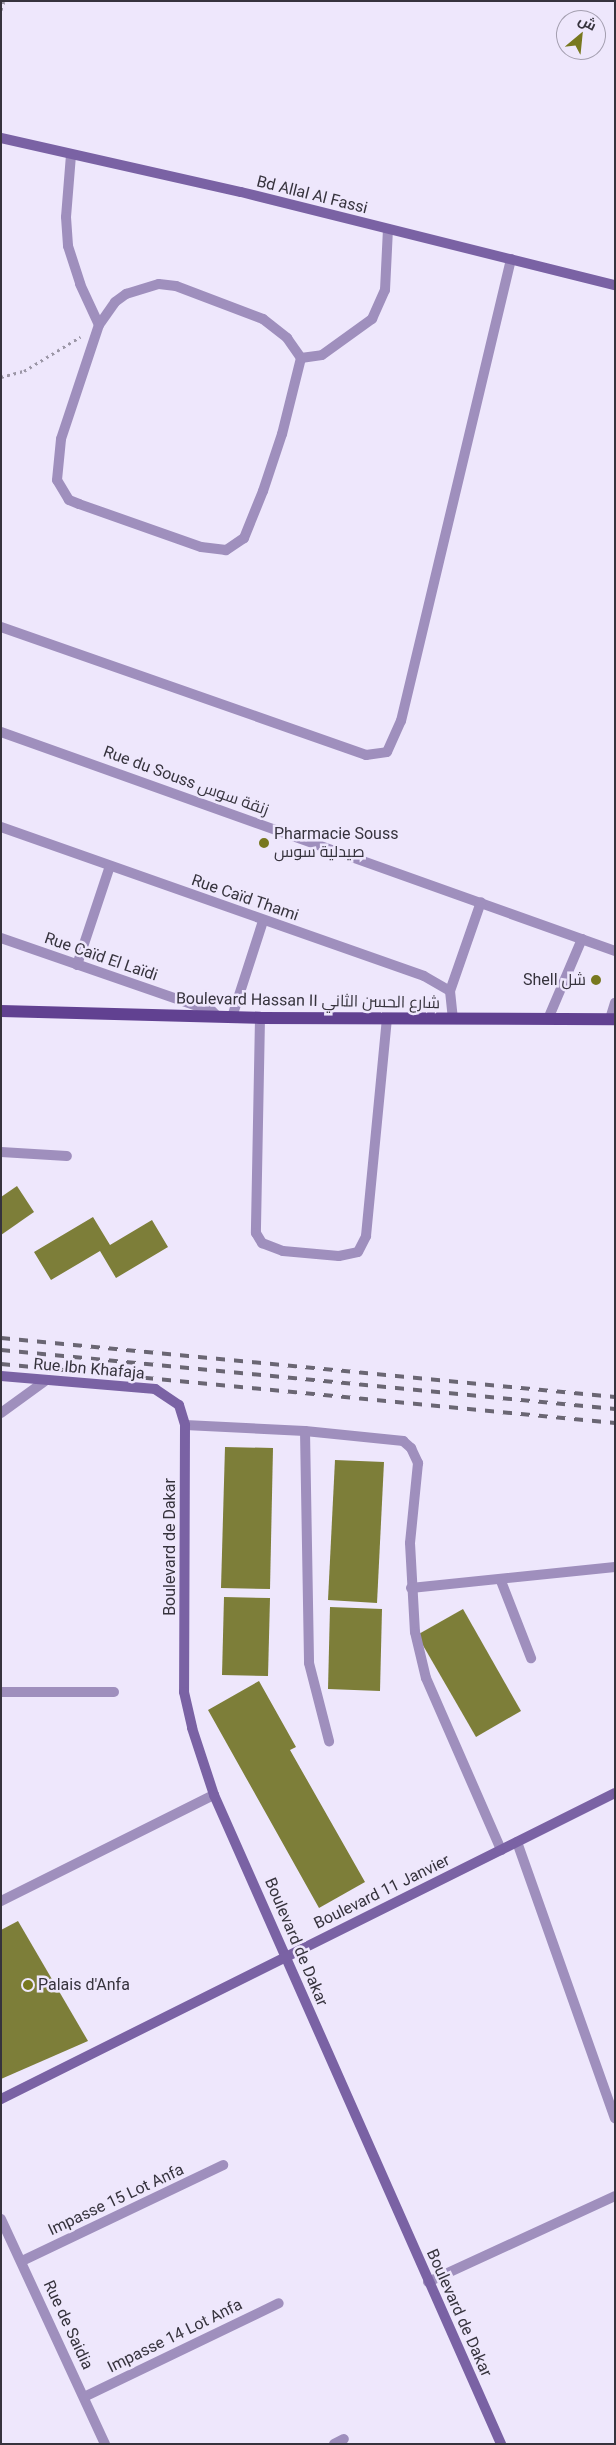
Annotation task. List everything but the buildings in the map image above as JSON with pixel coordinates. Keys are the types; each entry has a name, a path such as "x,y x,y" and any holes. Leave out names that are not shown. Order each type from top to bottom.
{"main road":[{"name":"Boulevard Hassan II شارع الحسن الثاني","path":"1,1012 260,1018 612,1019"}],"street":[{"name":"Bd Allal Al Fassi","path":"1,138 388,229 615,285"},
{"path":"71,155 66,217 68,246 80,284 99,325"},
{"path":"301,358 322,355 372,319 385,290 388,229"},
{"path":"1,627 366,755 387,752 401,720 511,259"},
{"path":"159,284 176,286 263,319 287,338 301,358 282,434 247,530 240,542 222,550 200,547 78,504 69,500 58,485 57,458 99,325 115,302 126,294 159,284"},
{"name":"Rue du Souss زنقة سوس","path":"1,732 615,951"},
{"name":"Rue Caïd Thami","path":"1,827 424,976 450,991"},
{"path":"77,965 110,866"},
{"path":"453,1018 450,991 481,902"},
{"path":"232,1017 264,921"},
{"name":"Rue Caïd El Laïdi","path":"1,938 212,1011 218,1017"},
{"path":"548,1019 582,939"},
{"path":"612,1019 615,1003"},
{"path":"260,1018 256,1233 262,1242 282,1251 339,1256 358,1252 366,1236 387,1018"},
{"path":"1,1152 67,1156"},
{"name":"Rue Ibn Khafaja","path":"1,1376 158,1390 179,1405 185,1425"},
{"path":"1,1413 45,1381"},
{"path":"185,1425 305,1431 403,1441 411,1448 418,1463 410,1543 411,1588 415,1632 426,1678 501,1850"},
{"name":"Boulevard de Dakar","path":"185,1425 184,1692 214,1796 501,2444"},
{"path":"305,1431 309,1664 329,1741"},
{"path":"411,1588 612,1568 615,1578"},
{"path":"501,1580 531,1658"},
{"path":"1,1692 114,1692"},
{"name":"Boulevard 11 Janvier","path":"1,2099 615,1793"},
{"path":"1,1901 214,1796"},
{"path":"517,1842 615,2118"},
{"name":"Impasse 15 Lot Anfa","path":"22,2261 224,2165"},
{"path":"428,2282 615,2196"},
{"name":"Rue de Saidia","path":"1,2219 105,2444"},
{"name":"Impasse 14 Lot Anfa","path":"84,2397 279,2303"}],"path":[{"path":"1,10 4,1"},
{"path":"1,377 24,371 99,325"}],"railway":[{"path":"1,1338 615,1397"},
{"path":"1,1350 615,1409"},
{"path":"1,1364 615,1423"}],"place":[{"name":"Pharmacie Souss صيدلية سوس","path":"264,843"},
{"name":"Shell شل","path":"596,980"},
{"name":"Palais d'Anfa","path":"28,1985"}]}
